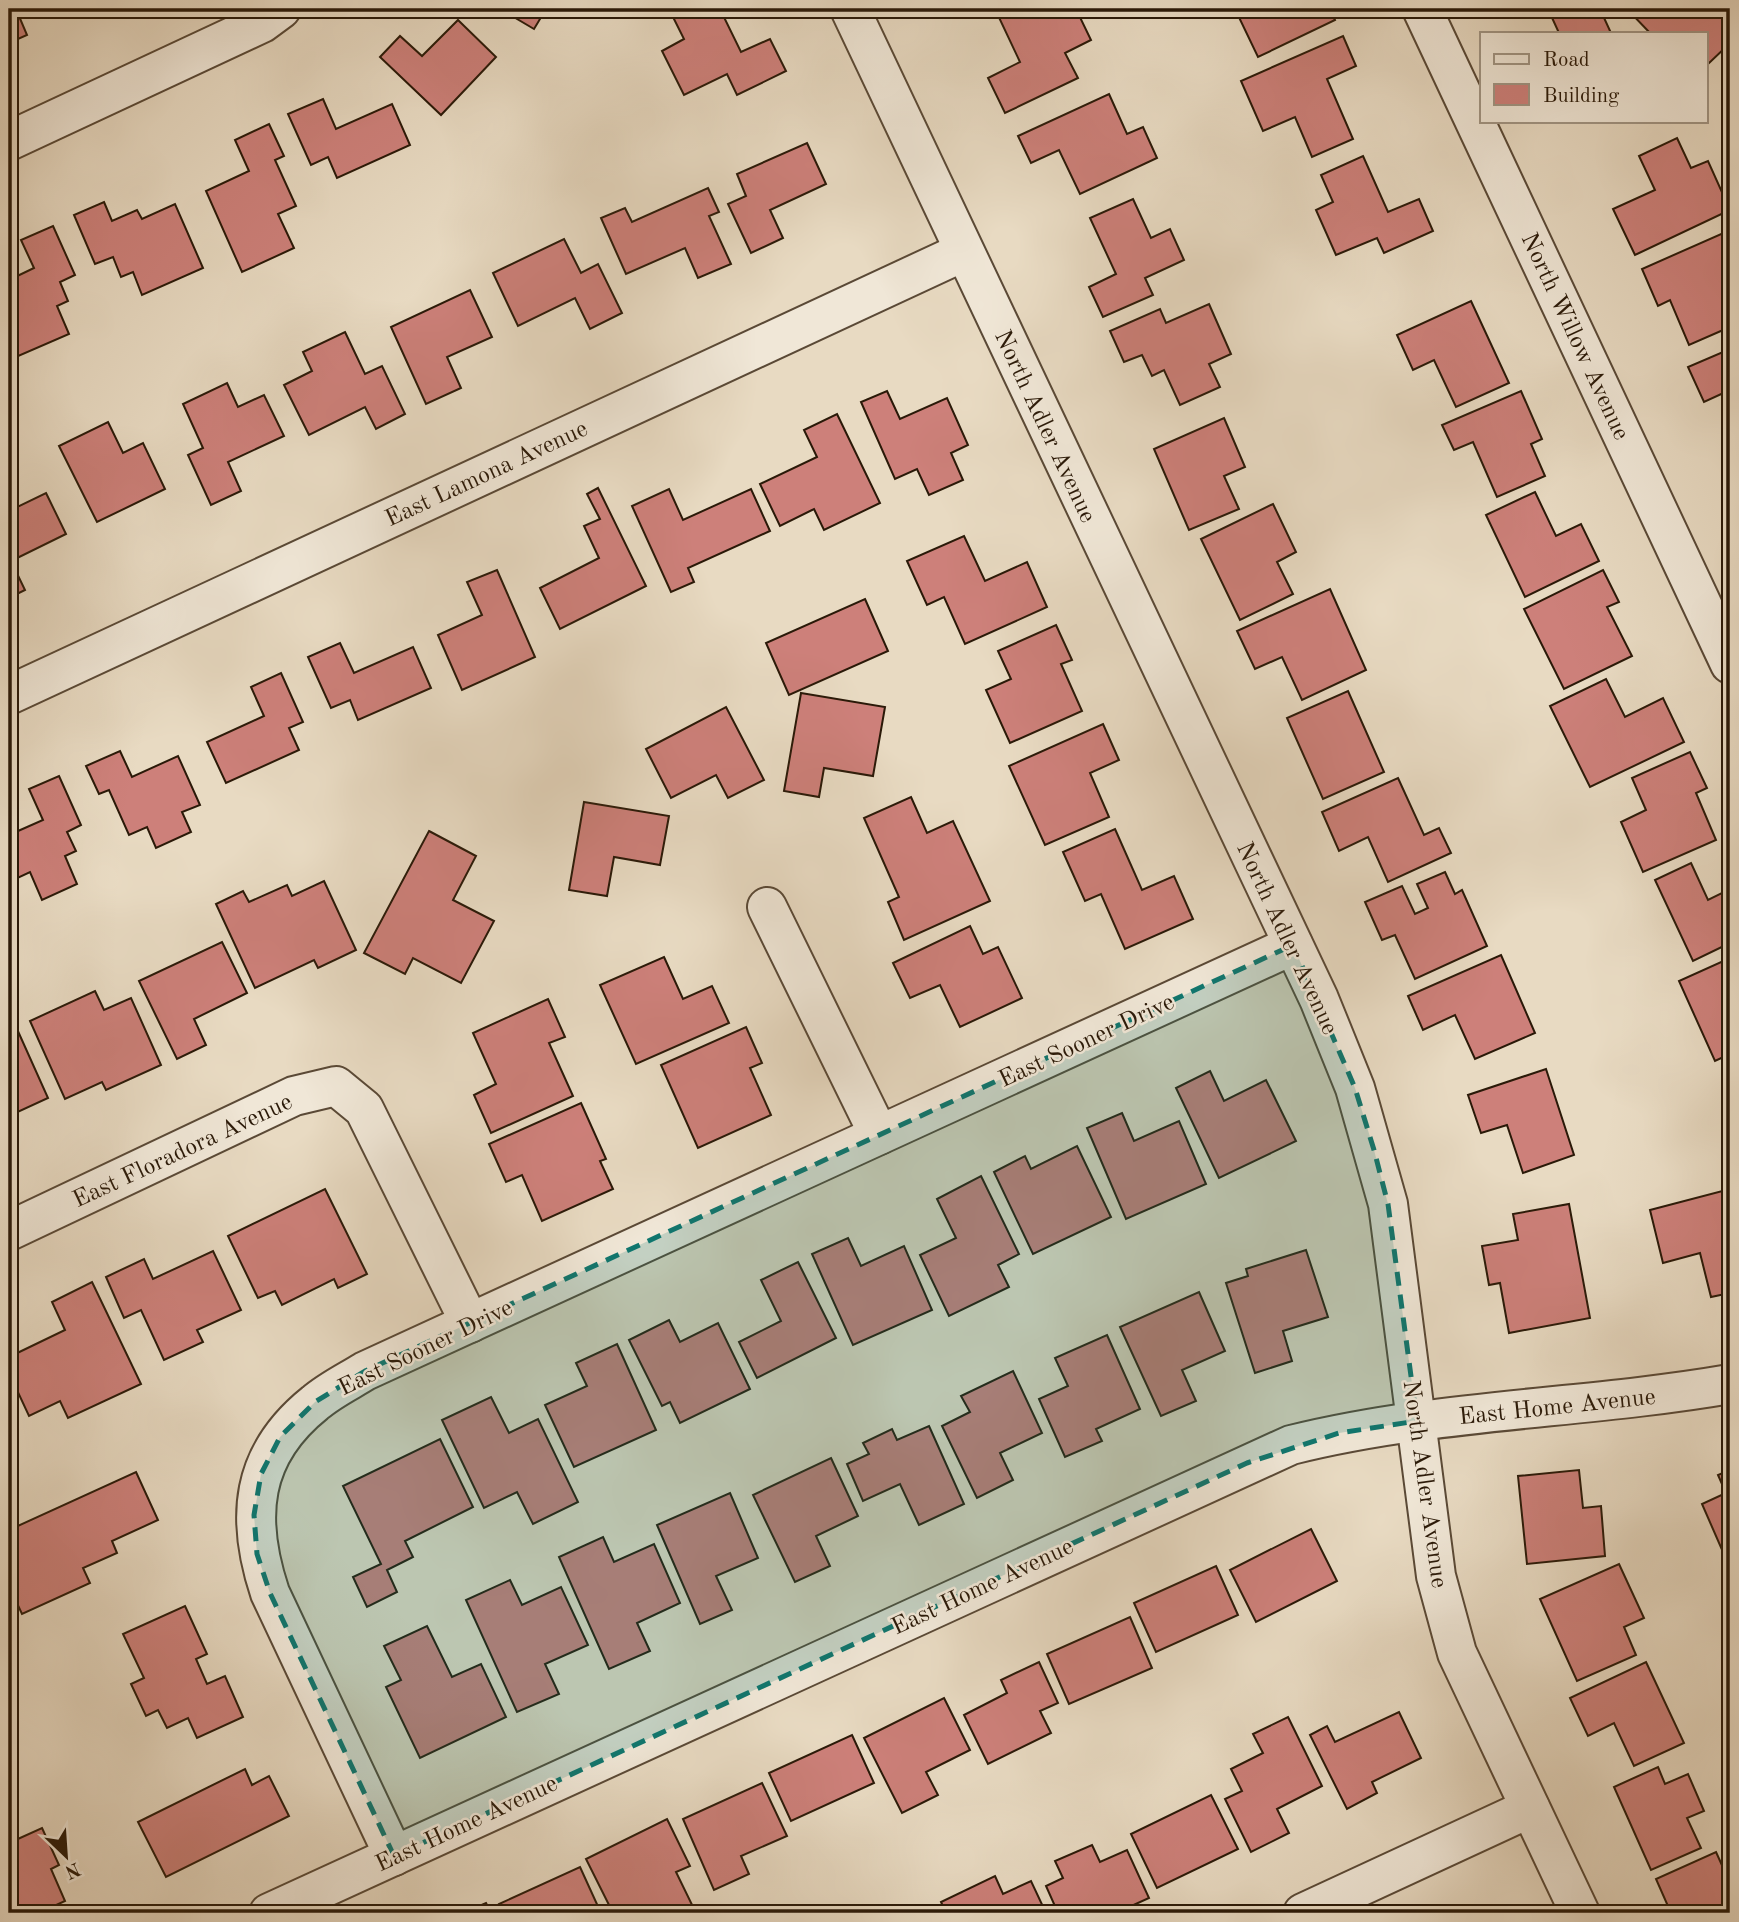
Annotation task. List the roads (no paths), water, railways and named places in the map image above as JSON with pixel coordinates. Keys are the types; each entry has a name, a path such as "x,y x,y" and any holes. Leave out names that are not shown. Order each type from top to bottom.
{"street":[{"path":"9,141 262,23 281,9"},
{"name":"North Adler Avenue","path":"850,9 1293,945 1355,1088 1388,1204 1436,1576 1457,1653 1580,1913"},
{"name":"North Willow Avenue","path":"1422,9 1730,664"},
{"name":"East Lamona Avenue","path":"9,695 963,252"},
{"path":"767,907 879,1135"},
{"name":"East Sooner Drive","path":"394,1856 270,1593 257,1554 254,1516 261,1474 280,1437 315,1402 365,1371 1293,945"},
{"name":"East Floradora Avenue","path":"9,1231 294,1096 336,1086 364,1109 470,1323"},
{"name":"East Home Avenue","path":"270,1913 1247,1463 1292,1445 1339,1433 1417,1421 1651,1397 1730,1384"},
{"path":"1303,1913 1530,1808"}]}
